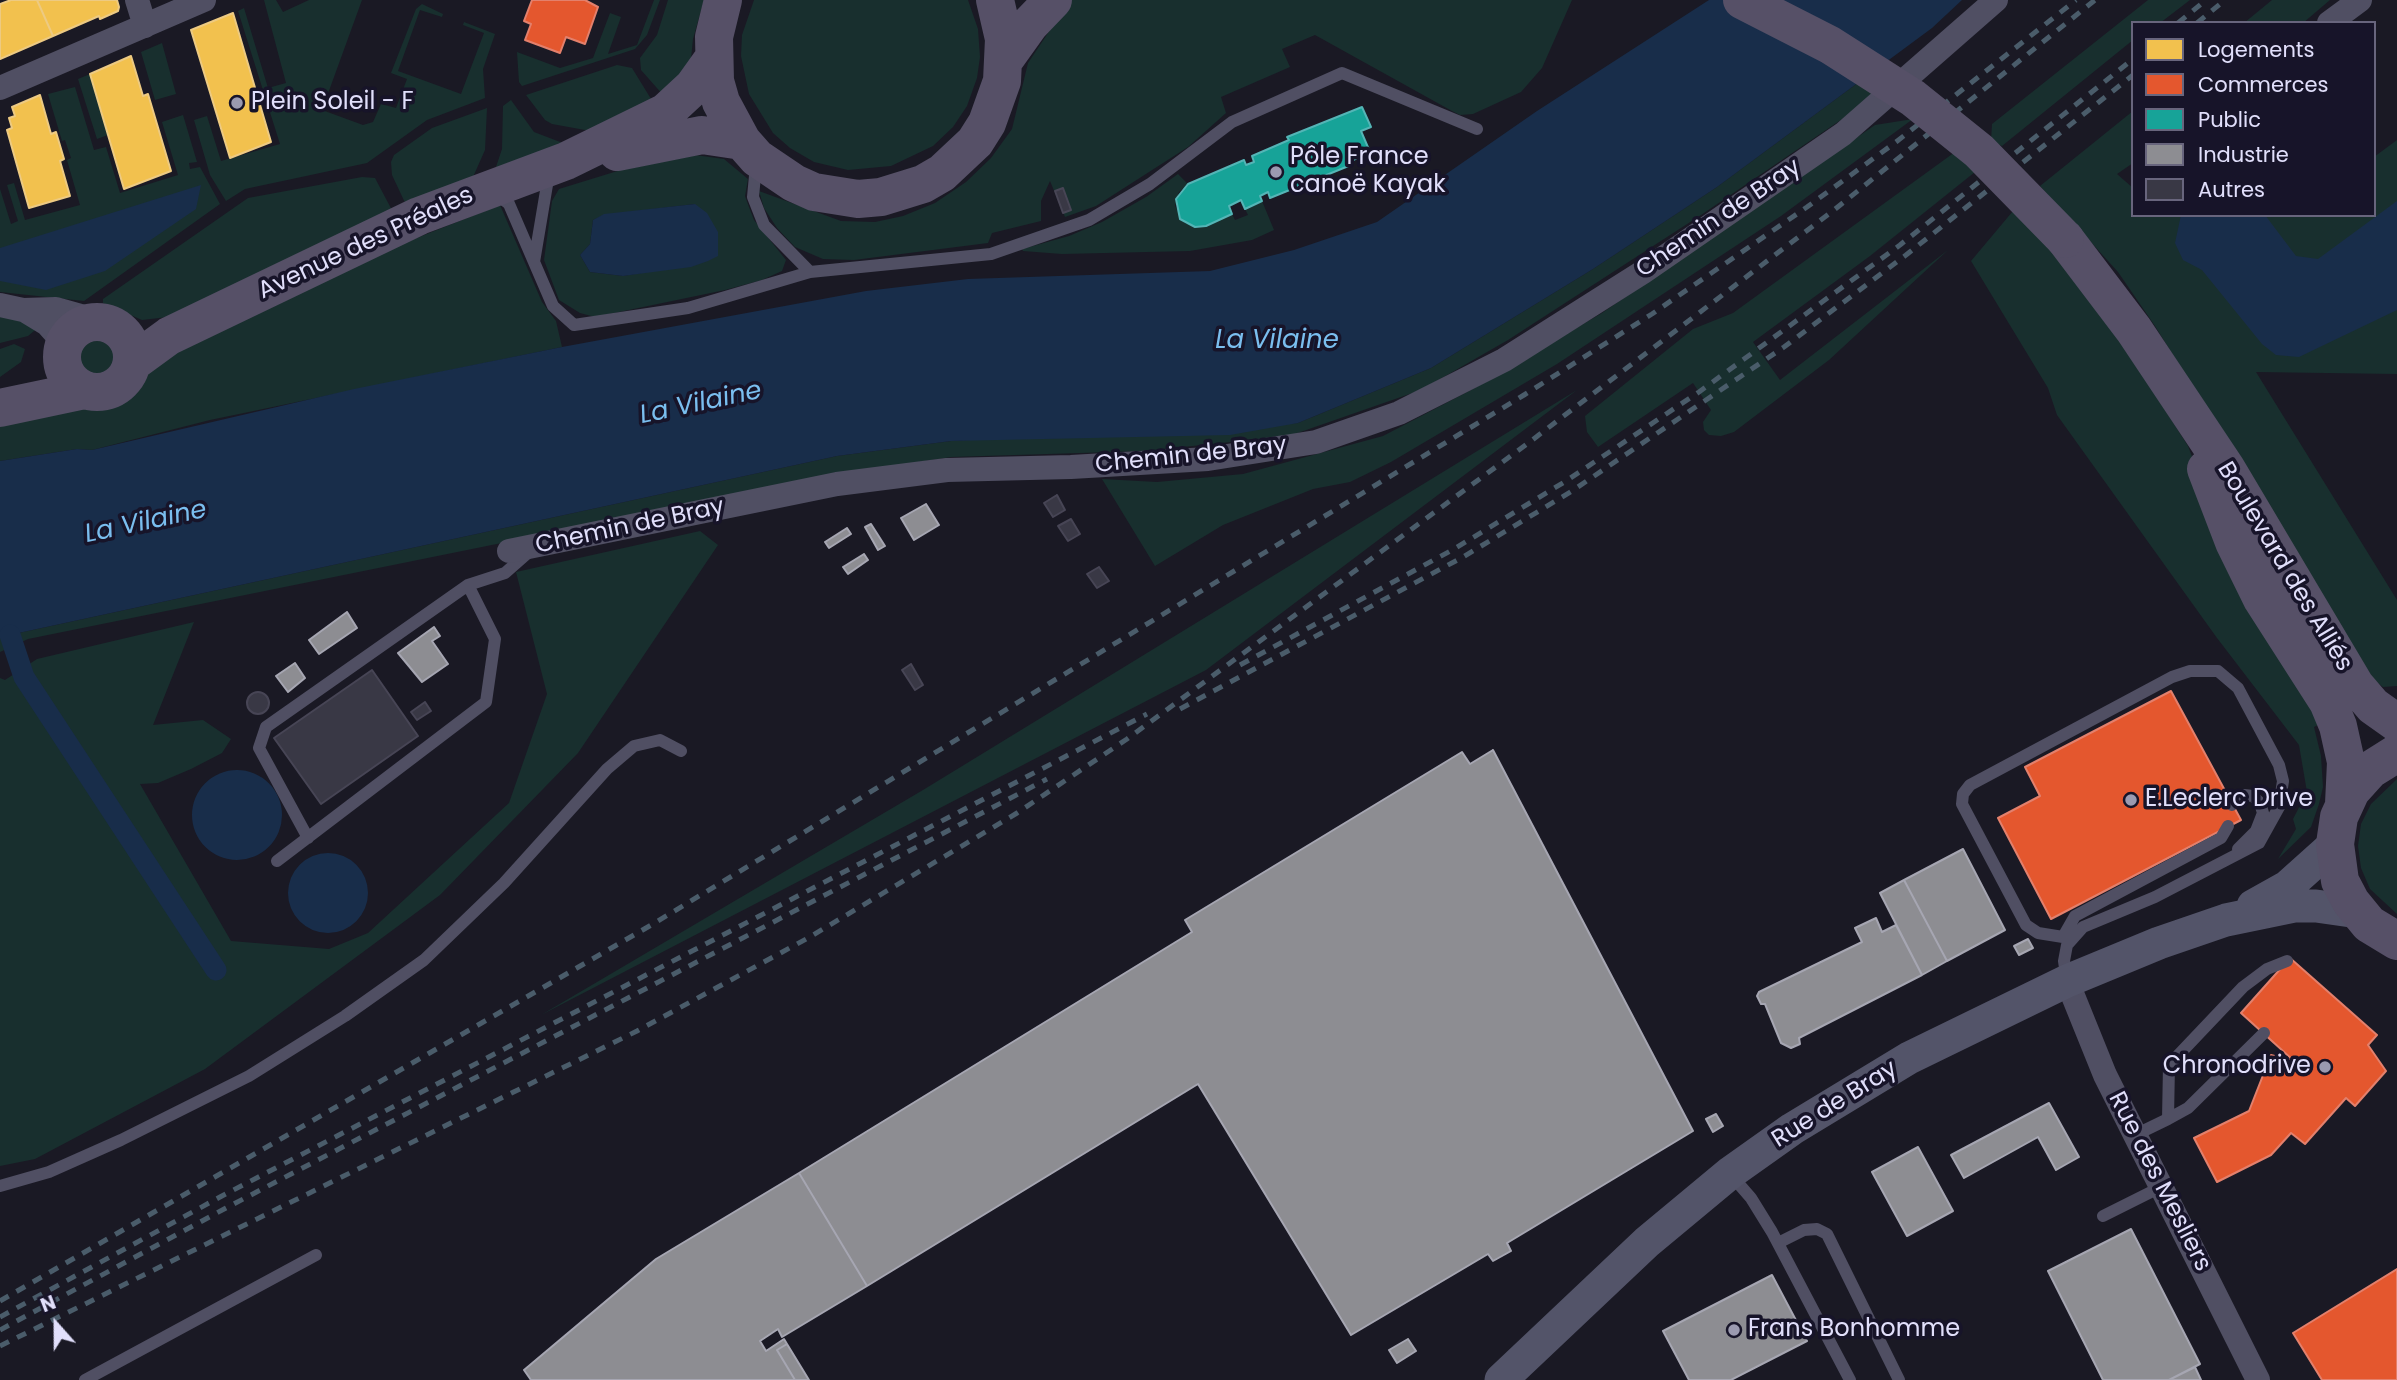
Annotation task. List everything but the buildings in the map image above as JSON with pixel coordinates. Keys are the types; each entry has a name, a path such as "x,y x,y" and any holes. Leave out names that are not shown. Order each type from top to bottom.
{"main road":[{"path":"723,0 713,37 713,59 721,102 750,150 793,183 836,197 881,197 923,184 943,173 975,142 996,103 1005,59 1001,19 995,0"},
{"path":"1005,59 1030,24 1053,0"},
{"name":"Boulevard des Alliés","path":"1742,0 1830,45 1913,98 1979,151 2065,239 2134,330 2180,403 2226,468 2355,685 2373,706 2397,723"},
{"name":"Avenue des Préales","path":"119,340 169,336 419,216 558,164 666,111 692,87 713,59"},
{"name":"Avenue des Préales","path":"558,164 702,135 750,150"},
{"path":"0,400 32,384 63,351 72,331 85,323 119,340 126,377 114,387 100,392 85,390 73,384 65,373 63,351"},
{"path":"0,408 85,390"},
{"name":"Boulevard des Alliés","path":"2180,403 2249,573 2328,702 2338,726 2346,762 2344,804"},
{"path":"2397,753 2365,775 2344,804 2334,845 2340,881 2358,912 2397,941"}],"street":[{"path":"137,0 145,26"},
{"path":"0,88 205,0"},
{"name":"Chemin de Bray","path":"509,551 837,484 933,472 1208,459 1316,442 1399,413 1504,360 1643,272 1787,173 1843,134 1996,0"},
{"path":"2332,21 2360,0"},
{"path":"11,308 56,309 119,340"},
{"path":"11,308 47,324 63,351"},
{"name":"Rue de Bray","path":"2226,920 2287,887 2334,845"},
{"name":"Rue de Bray","path":"1501,1380 1647,1242 1730,1173 1792,1129 1897,1065 2067,981 2159,943 2226,920 2294,906 2358,912"},
{"name":"Rue des Mesliers","path":"2067,981 2105,1075 2258,1380"}],"lane":[{"path":"488,189 509,204 553,306 574,325 688,308 810,272 991,254 1090,220 1150,184 1232,122 1342,73 1477,129"},
{"path":"750,150 753,197 764,225 810,272"},
{"path":"534,262 558,164"},
{"path":"308,838 259,748 266,727 468,585 505,573 536,546"},
{"path":"277,861 486,702 495,639 468,585"},
{"path":"2190,671 2218,671 2238,688 2283,780 2279,807 2259,843 2155,897 2082,927 2065,941 2038,933 2026,925 1962,804 1963,794 1980,780 2172,677 2190,671"},
{"path":"0,1186 48,1172 121,1140 249,1076 345,1016 425,960 504,883 607,769 634,746 660,740 681,751"},
{"path":"2230,856 2256,831 2263,813 2260,803 2253,796 2244,795 2232,805"},
{"path":"2067,981 2065,941 2075,916 2221,838 2228,826"},
{"path":"2168,1119 2169,1065 2243,987 2267,969 2287,961"},
{"path":"2135,1135 2188,1108 2264,1034"},
{"path":"1730,1173 1751,1198 1778,1243 1850,1380"},
{"path":"2103,1216 2161,1187"},
{"path":"1778,1243 1804,1230 1817,1229 1827,1234 1899,1380"},
{"path":"85,1380 316,1255"}],"green space":[{"path":"264,0 276,0 283,12 309,0 362,0 322,110 363,125 373,122 381,104 396,108 407,79 391,73 416,9 422,4 443,14 442,17 420,10 398,71 461,94 484,33 463,25 464,22 495,34 483,69 485,98 427,120 367,163 245,189 226,201 210,175 194,120 207,116 221,161 280,144 238,11 244,8 268,88 286,83"},
{"path":"654,0 660,0 647,35 635,49 522,86 519,82 517,52 560,68 593,58 610,13 621,17 608,54 637,45"},
{"path":"668,0 704,0 693,39 691,59 664,96 641,70 640,58 657,35"},
{"path":"754,0 968,0 978,29 980,57 977,78 967,106 953,127 933,146 891,166 848,170 814,162 790,148 773,133 749,94 741,56 742,35"},
{"path":"1070,0 1572,0 1542,68 1521,92 1473,114 1460,115 1452,111 1315,35 1282,49 1290,67 1221,97 1226,113 1188,147 1096,206 1065,217 1050,181 1041,201 1041,221 992,233 988,243 854,260 823,259 795,247 777,228 764,208 759,191 841,221 875,222 903,216 935,203 966,182 991,158 1012,129 1028,63"},
{"path":"2148,0 2190,0 2163,21 2131,21 2131,42 2002,146 1991,141 1992,124"},
{"path":"2272,0 2330,0 2305,21 2246,21"},
{"path":"162,43 176,94 155,100 141,52"},
{"path":"617,65 632,68 656,107 596,132 552,124 545,120 526,95"},
{"path":"90,74 108,135 97,139 78,79"},
{"path":"1859,82 1879,94 1701,215 1508,340 1421,390 1289,436 1144,451 951,457 842,474 28,639 0,652 0,637 837,456 951,441 1298,423 1431,368 1593,269 1717,187"},
{"path":"75,87 94,150 106,147 120,193 178,175 162,122 183,115 197,162 189,163 190,169 200,167 220,204 84,301 0,292 0,189 11,224 18,221 7,185 14,183 25,220 80,205 67,160 71,158 65,140 62,141 48,94"},
{"path":"511,100 534,132 568,145 493,176 502,149 503,106"},
{"path":"487,108 485,150 473,177 408,209 392,175 391,162 394,155 432,128"},
{"path":"2131,113 2131,164 2117,174 2131,186 2131,217 2376,217 2376,156 2397,140 2397,374 2256,372 2397,600 2397,686 2383,687 2374,680 2155,326 2118,272 2040,186"},
{"path":"1913,119 1781,216 1557,364 1391,462 1350,482 1313,489 1223,525 1155,566 1102,479 1157,482 1243,474 1383,436 1471,390 1602,313 1875,125"},
{"path":"1955,152 1975,172 1870,256 1753,342 1780,380 1948,250 1829,360 1734,432 1721,436 1709,435 1704,430 1703,422 1711,410 1693,383 1598,447 1587,432 1585,416 1693,329 1733,313"},
{"path":"695,155 724,159 748,179 745,196 749,207 754,220 786,260 782,271 762,280 725,290 595,317 580,313 559,300 544,260 552,201 559,189 624,169","holes":["695,204 665,269 623,276 590,272 580,255 590,244 593,220 604,215"]},
{"path":"1178,174 1188,184 1179,192 1175,206 1185,223 1200,227 1232,214 1235,220 1248,215 1245,209 1262,201 1274,230 1252,240 1190,251 1062,254 1022,249 1069,236 1102,222 1146,197"},
{"path":"362,177 375,178 394,214 168,317 142,320 103,303 103,299 248,198"},
{"path":"500,205 542,302 556,321 562,347 210,420 92,450 77,449 0,461 0,425 77,406 97,407 124,401 136,394 150,369 160,360 404,243"},
{"path":"2013,211 2082,279 2188,446 2228,550 2322,723 2314,727 2321,756 2323,787 2319,804 2311,827 2278,859 2296,829 2293,819 2307,792 2299,745 2217,638 2057,415 2048,388 1971,261"},
{"path":"0,316 40,326 28,336 0,343"},
{"path":"97,338 110,343 115,356 110,369 97,374 84,369 79,356 84,343"},
{"path":"14,344 25,349 21,362 0,377 0,349"},
{"path":"1577,390 1206,670 541,1015 923,790"},
{"path":"700,531 718,545 578,753 440,895 205,1069 35,1159 0,1166 0,678 5,680 37,659 194,622 153,725 203,720 231,739 222,753 191,769 158,783 140,784 231,941 329,949 368,933 509,803 547,694 516,572"},
{"path":"2397,779 2397,914 2370,889 2361,868 2358,846 2361,824 2371,804"}],"water":[{"name":"La Vilaine","path":"1709,0 1962,0 1932,28 1717,187 1593,269 1431,368 1298,423 1230,435 951,441 837,456 0,637 0,461 77,449 92,450 354,389 562,347 866,291 968,279 1210,271 1294,250 1377,222 1537,111"},
{"path":"201,185 196,209 105,271 46,290 0,281 0,248"},
{"path":"2397,201 2397,310 2299,357 2276,355 2262,344 2202,270 2183,260 2175,243 2181,217 2267,217 2296,256 2318,259"},
{"path":"695,204 707,213 718,232 718,256 708,261 691,267 623,276 590,272 580,255 590,244 593,220 604,214"},
{"path":"228,770 246,770 262,777 275,790 282,806 282,824 275,840 262,853 246,860 228,860 212,853 199,840 192,824 192,806 199,790 212,777"},
{"path":"320,853 336,853 357,864 368,885 368,901 357,922 336,933 320,933 306,927 294,915 288,901 288,885 294,871 306,859"}],"waterway":[{"path":"10,635 24,677 216,970"}],"railway":[{"path":"0,1301 653,924 1524,395 1652,314 1807,207 1896,142 2076,0"},
{"path":"0,1346 637,1031 808,938 1017,813 1127,739 1527,444 1834,210 2095,0"},
{"path":"2180,21 2206,0"},
{"path":"2199,21 2225,0"},
{"path":"1240,665 1454,549 1566,481 1699,392 1900,245 2131,61"},
{"path":"1180,709 1463,557 1572,491 1784,347 1906,255 2131,77"},
{"path":"0,1317 220,1197 1147,714"},
{"path":"0,1330 226,1208 1047,779"}],"place":[{"name":"Plein Soleil - F","path":"237,103"},
{"name":"Pôle France canoë Kayak","path":"1276,172"},
{"name":"E.Leclerc Drive","path":"2131,800"},
{"name":"Chronodrive","path":"2325,1067"},
{"name":"Frans Bonhomme","path":"1734,1330"}]}
